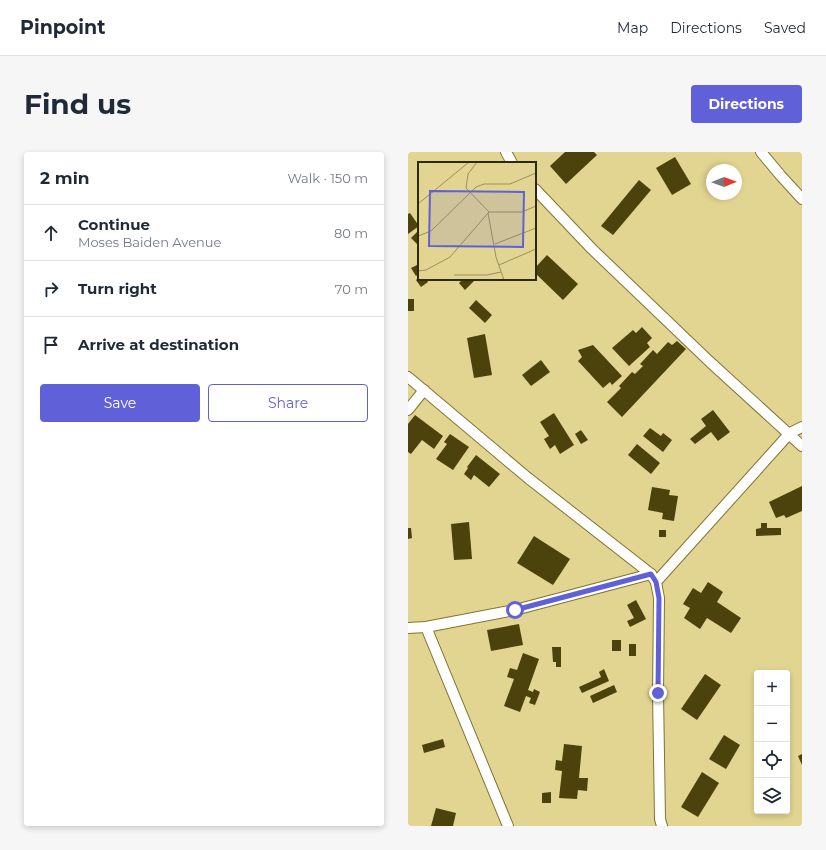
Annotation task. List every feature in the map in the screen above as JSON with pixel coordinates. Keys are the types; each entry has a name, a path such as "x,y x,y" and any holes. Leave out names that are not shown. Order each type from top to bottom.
{"street":[{"path":"506,152 511,162"},
{"path":"762,152 802,199"},
{"path":"536,190 592,249 693,346 790,433 802,446"},
{"path":"408,377 528,478 653,578 659,598 660,819 662,826"},
{"path":"408,410 424,390"},
{"path":"408,628 426,627 515,610 653,578 790,433 802,427"},
{"path":"426,627 508,826"}],"building":[{"path":"565,152 594,152 597,155 566,184 550,166"},
{"path":"675,157 691,184 672,195 656,168"},
{"path":"639,180 651,190 613,235 601,226"},
{"path":"410,213 418,227 408,234 408,214"},
{"path":"418,231 418,245 411,238"},
{"path":"547,255 578,284 563,300 536,274 536,267"},
{"path":"417,265 418,275 416,276 411,268"},
{"path":"418,278 418,280 427,280 428,282 421,287 416,280"},
{"path":"462,280 475,280 465,290 459,283"},
{"path":"408,299 414,299 414,311 408,311"},
{"path":"476,300 492,315 485,323 469,308"},
{"path":"642,327 652,338 647,343 650,347 629,366 612,348 633,330 636,333"},
{"path":"485,334 492,375 474,378 467,338"},
{"path":"677,341 686,349 622,417 607,402 621,388 619,386 632,372 635,374 643,366 640,364 653,350 657,354 668,342 672,345"},
{"path":"593,345 622,376 612,385 610,382 603,388 578,361 582,357 578,350"},
{"path":"541,360 550,372 531,386 522,375"},
{"path":"713,410 730,432 718,441 711,432 695,444 690,439 706,426 701,419"},
{"path":"554,413 574,445 560,454 555,445 550,449 544,439 549,436 540,422"},
{"path":"415,415 443,436 434,449 422,440 411,454 408,452 408,424"},
{"path":"650,428 661,436 663,433 672,440 663,452 643,436"},
{"path":"581,430 588,440 581,444 575,434"},
{"path":"450,434 469,447 453,470 436,459 447,444 444,442"},
{"path":"637,444 660,463 651,474 628,455"},
{"path":"476,455 500,474 489,487 474,475 471,480 464,474 468,468 467,467"},
{"path":"802,486 802,511 786,518 784,515 776,518 769,502"},
{"path":"652,487 670,490 669,495 678,496 674,521 662,519 663,513 648,510"},
{"path":"469,522 472,559 454,560 451,524"},
{"path":"761,523 767,523 767,528 781,528 781,535 756,536 756,529 761,528"},
{"path":"408,528 411,528 412,538 408,539"},
{"path":"659,530 666,530 666,537 659,537"},
{"path":"534,536 570,559 553,585 517,563"},
{"path":"708,582 723,592 717,602 741,618 731,633 707,618 700,629 684,618 690,608 683,604 693,588 701,593"},
{"path":"636,600 646,619 630,627 627,621 634,618 627,605"},
{"path":"519,624 523,645 491,651 487,630"},
{"path":"612,640 621,640 621,651 612,651"},
{"path":"629,644 636,644 636,656 629,656"},
{"path":"552,647 561,647 561,667 556,667 556,662 553,662"},
{"path":"523,653 539,659 528,690 533,692 534,689 540,692 535,705 529,703 531,698 526,696 520,712 504,706 514,679 507,677 510,668 517,670"},
{"path":"604,669 609,681 582,693 579,687 601,677 599,672"},
{"path":"705,674 721,685 697,720 681,709"},
{"path":"614,685 617,692 593,703 590,696"},
{"path":"724,735 740,745 726,769 709,759"},
{"path":"443,739 445,747 424,753 422,745"},
{"path":"564,744 582,746 579,778 588,778 587,791 578,790 577,799 559,798 562,771 555,770 556,760 562,761"},
{"path":"802,754 802,765 798,756"},
{"path":"702,772 719,783 698,817 681,807"},
{"path":"551,792 551,803 542,803 542,793"},
{"path":"436,808 456,813 453,826 431,826"}],"route":[{"path":"515,610 651,574 656,582 659,598 658,693"}]}
